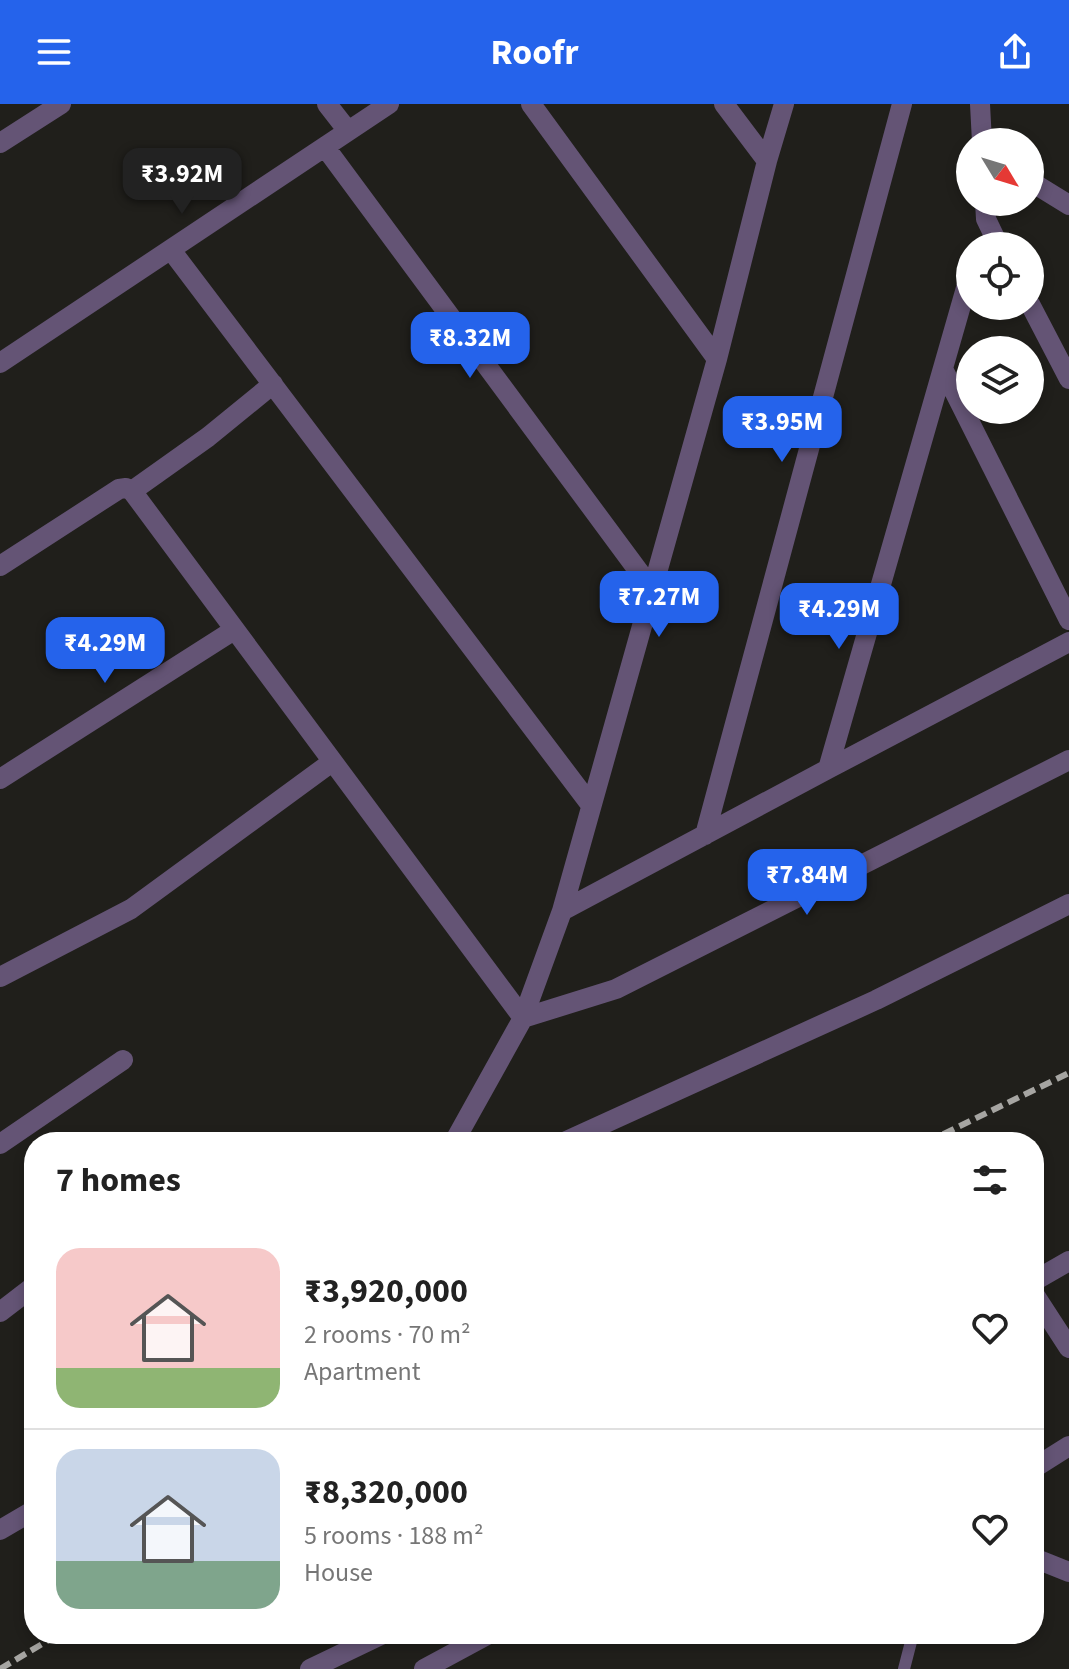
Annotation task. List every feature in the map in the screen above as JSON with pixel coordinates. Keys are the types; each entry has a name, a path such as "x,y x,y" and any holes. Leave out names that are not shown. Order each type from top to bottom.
{"street":[{"path":"0,143 61,104"},
{"path":"327,104 348,131"},
{"path":"0,363 389,104"},
{"path":"531,104 717,359"},
{"path":"724,104 767,161"},
{"path":"460,1132 523,1018 562,911 717,359 784,104"},
{"path":"705,835 902,104"},
{"path":"983,128 985,106"},
{"path":"325,147 651,588"},
{"path":"1044,190 1069,205"},
{"path":"171,250 590,804"},
{"path":"828,769 957,320"},
{"path":"1038,320 1069,379"},
{"path":"943,369 1069,620"},
{"path":"132,491 208,437 273,384"},
{"path":"0,566 119,489 132,491 523,1018"},
{"path":"0,779 234,630"},
{"path":"562,911 1069,642"},
{"path":"523,1018 616,989 1069,760"},
{"path":"0,977 131,909 332,762"},
{"path":"586,1132 876,1000 1069,904"},
{"path":"0,1144 123,1060"},
{"path":"1044,1275 1069,1261"},
{"path":"0,1312 24,1294"},
{"path":"1044,1309 1069,1348"},
{"path":"1044,1462 1069,1446"},
{"path":"0,1530 24,1516"},
{"path":"1044,1562 1069,1572"},
{"path":"310,1669 362,1644"},
{"path":"424,1669 470,1644"}],"lane":[{"path":"904,1669 910,1644"}],"railway":[{"path":"948,1132 1069,1073"},
{"path":"0,1669 42,1644"}]}
